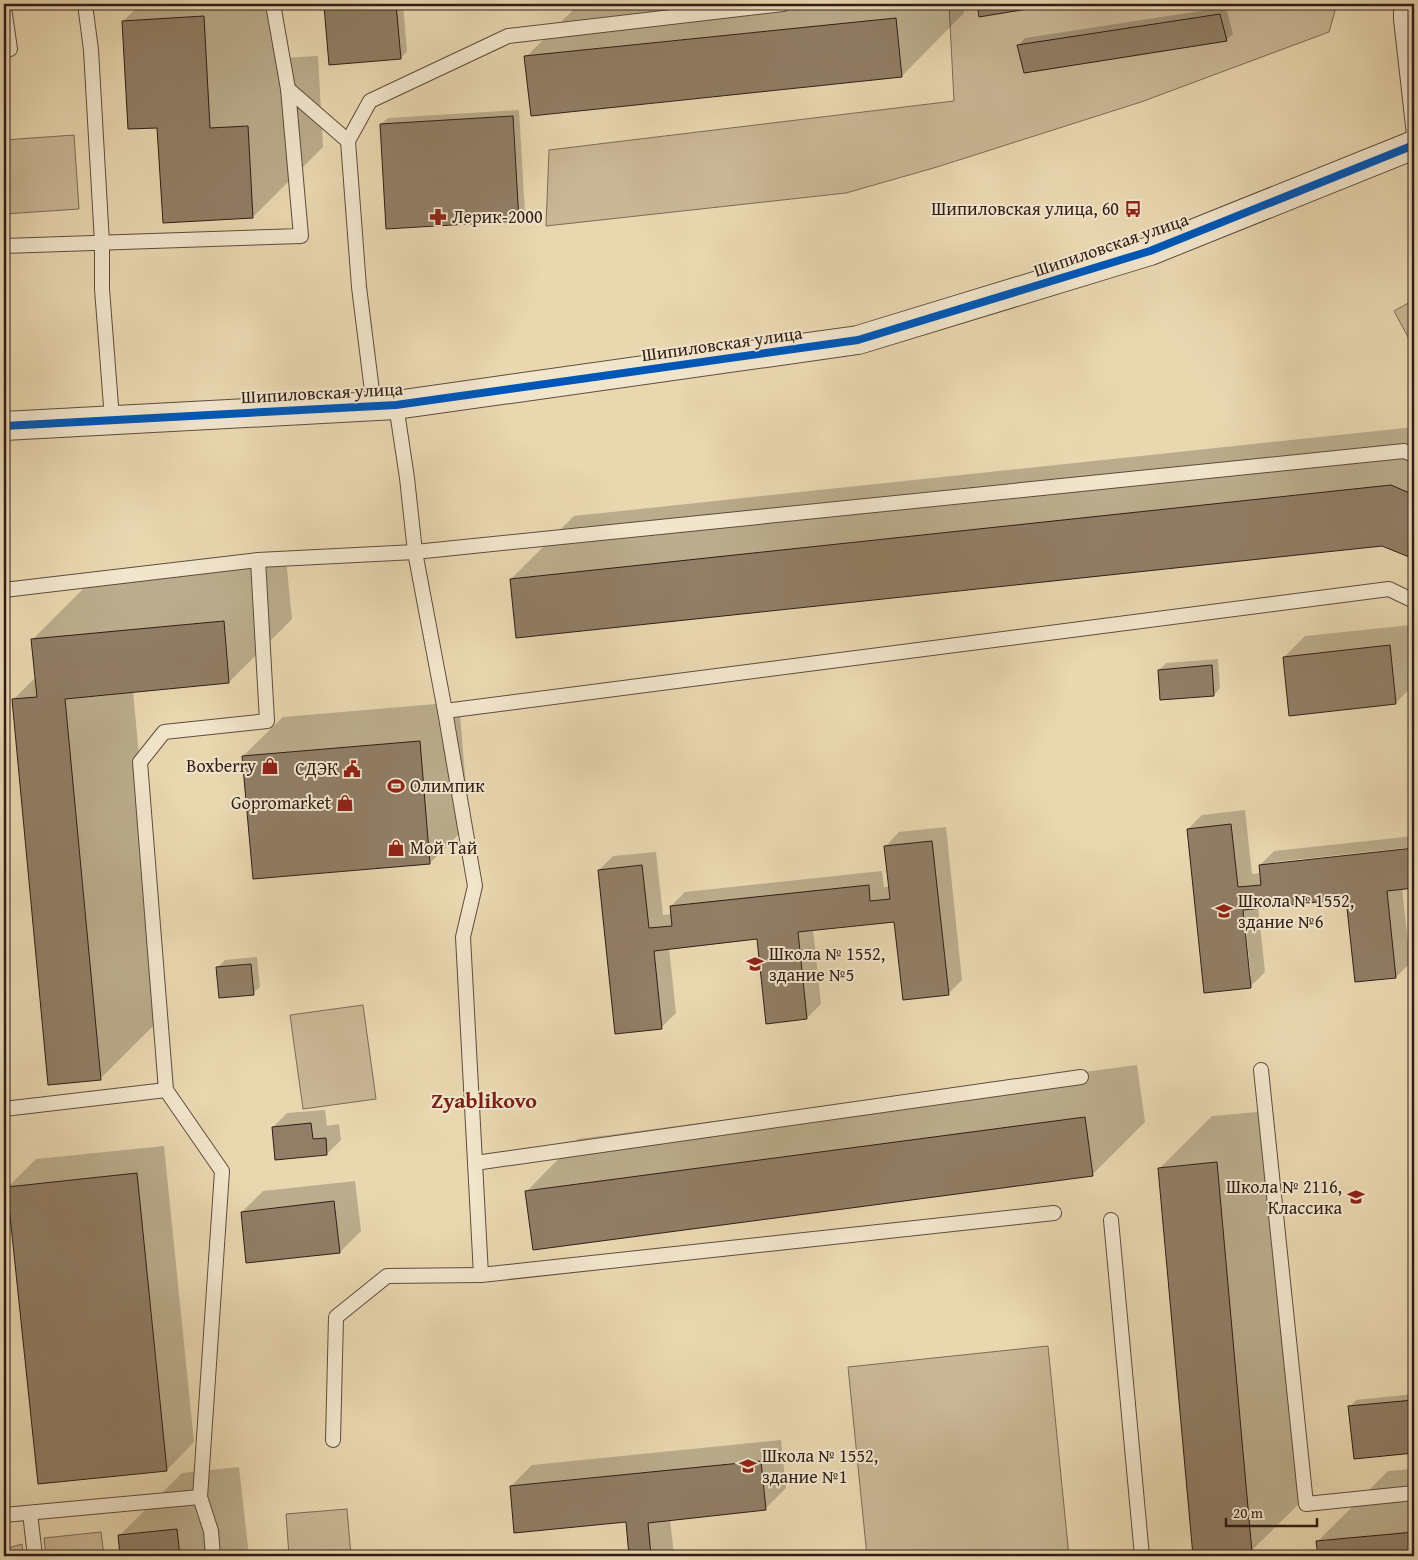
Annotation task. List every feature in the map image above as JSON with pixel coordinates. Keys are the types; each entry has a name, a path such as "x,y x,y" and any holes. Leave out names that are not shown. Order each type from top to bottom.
{"street":[{"name":"Шипиловская улица","path":"4,426 385,406 858,340 1150,252 1414,146"}],"lane":[{"path":"85,4 91,50 102,243 102,289 112,419"},
{"path":"4,246 301,236 288,89 273,4"},
{"path":"480,1275 463,937 475,886 415,552 407,478 385,406 359,287 348,141 370,101 508,36 783,4"},
{"path":"1401,4 1414,135"},
{"path":"4,8 10,49"},
{"path":"288,89 348,141"},
{"path":"4,590 258,560 415,552 1404,451 1414,455"},
{"path":"213,1556 211,1531 200,1497 222,1171 166,1090 140,762 164,732 268,721 258,560"},
{"path":"445,711 1389,589 1414,601"},
{"path":"1261,1070 1306,1504 1414,1493"},
{"path":"475,1163 1081,1077"},
{"path":"4,1109 166,1090"},
{"path":"333,1440 336,1317 387,1276 480,1275 1054,1213"},
{"path":"1111,1220 1142,1556"},
{"path":"4,1516 200,1497"},
{"path":"30,1513 35,1556"}],"shaded area":[{"path":"949,4 1337,4 1329,32 1141,102 937,167 846,193 546,226 549,150 954,101"},
{"path":"74,135 79,209 4,214 4,140"},
{"path":"1414,300 1414,348 1394,311"},
{"path":"363,1005 376,1099 303,1109 290,1015"},
{"path":"1048,1346 1069,1556 867,1556 848,1367"},
{"path":"347,1509 351,1556 289,1556 286,1514"},
{"path":"101,1532 104,1556 46,1556 44,1538"},
{"path":"22,1544 23,1556 4,1556 4,1549"}],"building":[{"path":"396,4 401,59 329,65 324,6"},
{"path":"977,4 1058,4 979,17"},
{"path":"1220,14 1227,41 1024,73 1017,45"},
{"path":"204,16 210,128 248,126 253,218 163,223 157,128 128,129 122,21"},
{"path":"896,18 902,77 531,116 524,56"},
{"path":"513,116 519,221 386,229 380,124"},
{"path":"1391,485 1414,495 1414,559 1382,546 516,638 510,579"},
{"path":"224,621 229,683 65,699 101,1080 48,1085 12,699 37,697 31,639"},
{"path":"1390,645 1396,704 1289,716 1283,657"},
{"path":"1212,665 1214,696 1160,700 1158,670"},
{"path":"420,741 430,864 253,879 242,756"},
{"path":"1231,824 1238,887 1261,885 1259,865 1414,848 1414,888 1387,891 1396,978 1355,982 1346,899 1243,910 1251,988 1204,993 1187,829"},
{"path":"932,841 949,995 903,1000 894,922 798,932 807,1019 766,1024 757,939 654,951 662,1029 615,1034 598,870 642,865 649,928 672,926 670,906 869,885 870,901 890,899 884,846"},
{"path":"251,964 254,995 219,998 216,967"},
{"path":"1085,1117 1093,1176 533,1250 525,1191"},
{"path":"311,1123 313,1139 326,1138 327,1155 275,1160 272,1127"},
{"path":"1217,1162 1252,1552 1193,1556 1158,1168"},
{"path":"137,1173 167,1471 38,1484 7,1187"},
{"path":"334,1201 340,1253 246,1263 241,1212"},
{"path":"1414,1400 1414,1453 1354,1459 1348,1406"},
{"path":"761,1461 766,1510 648,1523 651,1556 629,1556 626,1522 514,1533 510,1486"},
{"path":"177,1529 180,1556 120,1556 118,1535"},
{"path":"1414,1532 1414,1556 1318,1556 1316,1541"}],"cycle path":[{"path":"4,426 396,405 858,340 1150,251 1414,145"}],"place":[{"name":"Шипиловская улица, 60","path":"1133,209"},
{"name":"Лерик-2000","path":"438,217"},
{"name":"Boxberry","path":"270,766"},
{"name":"СДЭК","path":"352,769"},
{"name":"Олимпик","path":"396,786"},
{"name":"Gopromarket","path":"345,803"},
{"name":"Мой Тай","path":"396,848"},
{"name":"Школа № 1552, здание №6","path":"1224,911"},
{"name":"Школа № 1552, здание №5","path":"755,964"},
{"name":"Школа № 2116, Классика","path":"1356,1197"},
{"name":"Школа № 1552, здание №1","path":"748,1466"}],"district":[{"name":"Zyablikovo","path":"484,1100"}]}
